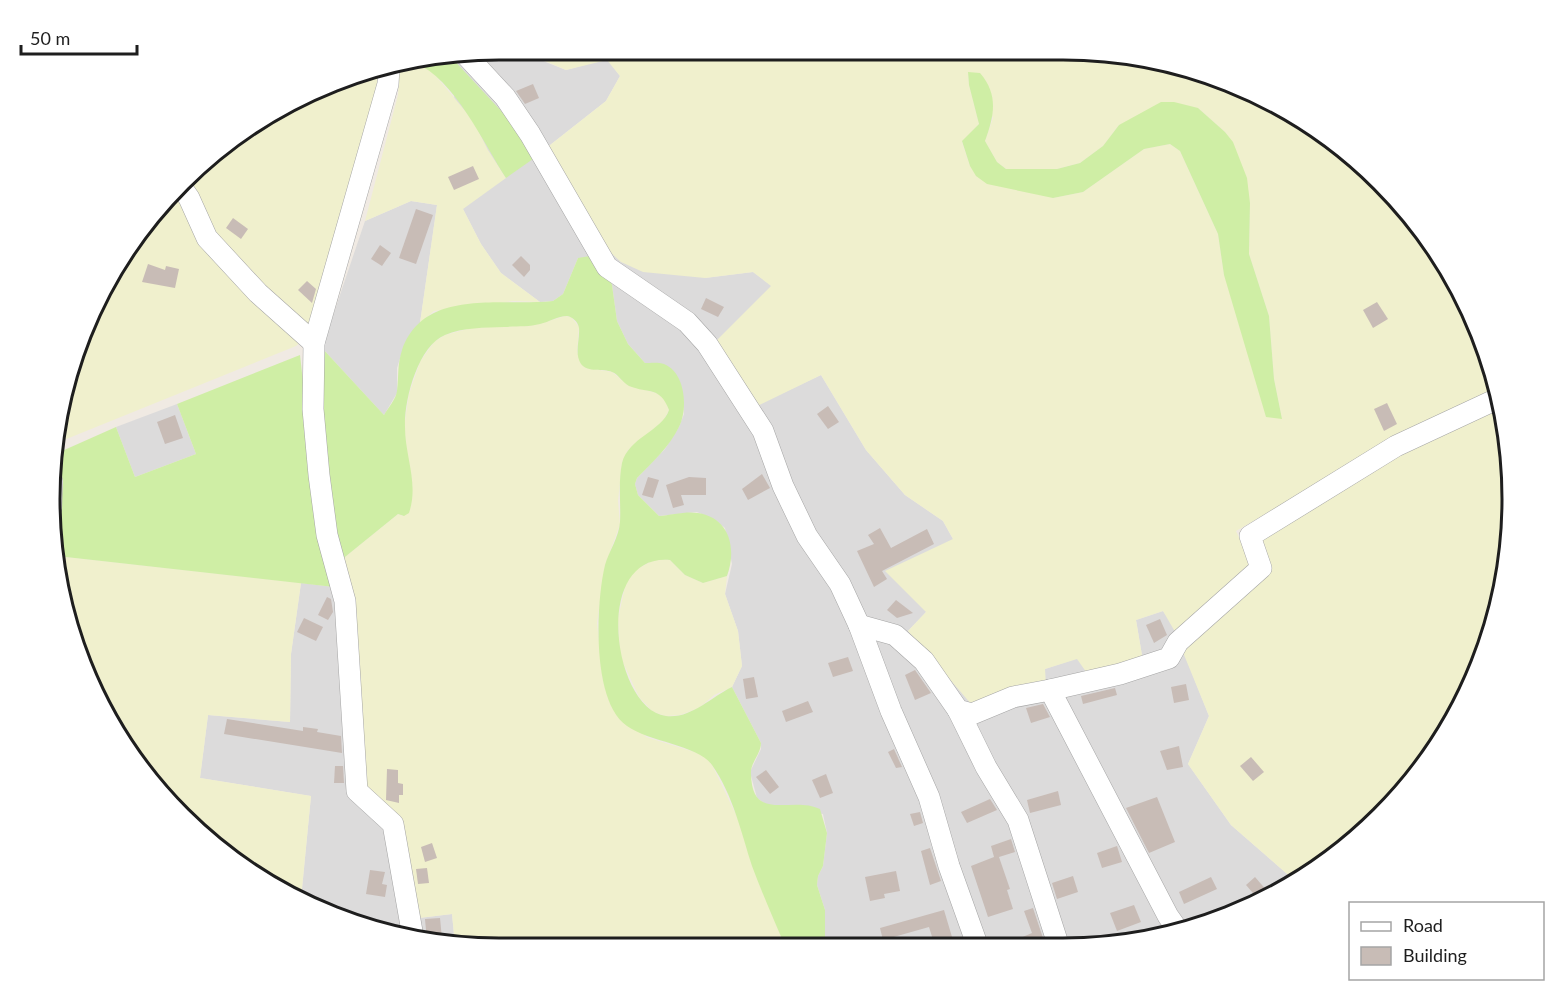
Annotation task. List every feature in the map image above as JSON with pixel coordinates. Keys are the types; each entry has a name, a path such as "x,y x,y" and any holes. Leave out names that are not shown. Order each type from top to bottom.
{"street":[{"path":"472,61 505,97 530,134 607,267 687,322 707,344 763,431 783,486 807,536 840,584 859,625 891,711 929,797 949,866 975,938"},
{"path":"389,74 388,84 314,342 313,409 327,535 345,601 357,791 393,824 412,930"},
{"path":"185,193 207,238 258,293 314,342"},
{"path":"958,710 972,714 1013,697 1120,674 1169,658 1179,642 1262,568 1250,536 1396,446 1491,402"},
{"path":"859,625 895,635 924,661 958,710 986,767 1018,820 1056,938"},
{"path":"1050,690 1093,776 1174,924"}],"shaded area":[{"path":"541,60 566,70 608,60 620,76 606,101 545,149 705,278 753,272 772,286 753,407 821,375 866,450 905,495 943,521 953,539 926,612 908,631 933,659 1045,669 1078,658 1089,676 1143,661 1136,620 1163,611 1172,623 1209,716 1188,764 1231,825 1288,875 1257,893 1204,915 1149,930 1120,934 1063,938 825,938 825,910 817,885 823,866 827,833 823,814 767,805 757,798 750,772 761,749 761,743 732,687 742,666 738,631 725,594 732,564 725,528 715,520 697,512 659,516 638,495 635,484 637,478 665,449 679,427 684,414 682,390 664,365 645,363 628,344 617,321 612,285 578,258 563,294 553,301 540,302 501,273 481,244 463,209 451,63"},
{"path":"411,201 437,205 420,323 403,349 397,368 397,393 384,415 322,348 365,221"},
{"path":"177,404 196,454 135,477 116,427"},
{"path":"301,583 334,587 376,802 419,918 452,914 454,935 413,930 385,923 331,905 302,891 311,796 200,778 208,715 290,722 291,654"}],"green space":[{"path":"543,60 607,60 566,70"},
{"path":"607,60 1063,60 1149,68 1204,83 1257,105 1307,134 1352,169 1393,210 1428,255 1457,305 1479,358 1490,397 1396,439 1236,531 1253,566 1178,637 1163,611 1136,620 1143,661 1089,676 1077,659 1045,669 1046,685 972,705 908,631 926,612 885,571 953,539 943,521 905,495 866,450 821,375 753,408 713,344 771,286 753,272 705,278 643,272 621,262 600,243 545,149 606,101 620,76","holes":["968,72 993,118 985,141 997,162 1006,169 1057,169 1080,163 1103,146 1119,125 1198,108 1225,132 1233,143 1250,203 1249,254 1269,316 1274,379 1282,419 1224,275 1218,234 1180,151 1170,144 1144,149 1083,192 1053,198 970,166 962,142 979,124"]},
{"path":"456,62 517,128 533,159 506,178 467,113 443,83 422,67"},
{"path":"425,66 429,68 473,120 506,178 463,209 481,244 501,273 540,302 513,301 434,311 420,323 437,205 411,201 365,221 398,95 400,71"},
{"path":"968,72 980,73 990,89 993,106 991,123 985,141 997,162 1006,169 1057,169 1080,163 1103,146 1119,125 1161,102 1174,102 1198,108 1225,132 1233,142 1247,178 1250,203 1249,254 1269,316 1274,379 1282,419 1266,417 1224,275 1218,234 1180,151 1170,144 1144,149 1083,192 1053,198 987,184 976,176 970,166 962,141 979,124"},
{"path":"379,77 313,332 296,346 64,440 75,385 93,331 134,255 169,210 210,169 255,134 279,119 331,93"},
{"path":"590,256 607,273 612,285 617,321 628,344 645,363 662,363 671,369 681,383 684,411 679,427 666,448 637,478 635,484 638,495 659,516 689,512 709,516 724,528 731,546 727,576 703,583 685,575 670,560 645,564 629,581 620,605 618,633 623,662 633,688 648,707 666,716 692,711 732,687 761,743 751,770 753,789 758,799 775,805 798,805 820,809 827,833 823,866 817,885 825,910 825,938 782,938 752,866 731,801 712,765 696,753 627,726 615,714 607,696 599,650 600,602 605,565 619,528 622,463 631,447 660,423 669,410 666,402 658,394 629,386 612,372 584,367 579,360 579,328 573,319 564,316 531,326 467,329 452,332 435,341 420,362 410,389 405,416 413,491 409,513 404,516 398,514 340,561 323,474 322,348 384,415 396,394 402,350 413,330 428,317 446,308 467,304 553,301 563,294 578,258"},
{"path":"565,316 571,317 579,327 577,352 586,368 612,372 628,385 664,397 669,410 663,421 628,450 622,463 618,501 620,524 605,566 597,623 603,681 646,737 704,755 712,765 740,823 753,867 782,938 499,938 454,935 452,914 419,918 398,821 361,787 340,561 398,514 403,516 407,453 404,427 409,394 420,362 434,342 445,335 471,328 539,324"},
{"path":"300,355 313,472 334,587 64,557 60,499 63,451 116,427 135,477 196,454 177,404"},
{"path":"1494,412 1501,470 1501,528 1494,585 1479,640 1457,693 1428,743 1411,766 1393,788 1352,829 1307,864 1288,875 1231,825 1188,764 1209,716 1180,645 1266,570 1256,538 1451,427"},
{"path":"64,557 301,583 291,654 290,722 208,715 200,778 311,796 302,891 255,864 210,829 169,788 134,743 93,667 75,613"},
{"path":"656,559 670,560 685,575 703,583 727,576 725,594 738,631 742,666 732,687 714,695 699,708 680,715 666,716 653,712 639,697 620,656 618,619 626,582 633,571"}],"building":[{"path":"533,84 539,98 525,104 516,91"},
{"path":"473,166 479,179 454,190 448,177"},
{"path":"416,209 433,215 416,264 399,258"},
{"path":"233,218 248,229 241,239 226,228"},
{"path":"380,245 391,253 382,266 371,259"},
{"path":"521,256 530,265 530,270 524,277 512,265"},
{"path":"148,264 165,270 166,266 179,269 175,288 142,282"},
{"path":"307,281 316,289 312,303 298,290"},
{"path":"706,298 724,307 718,317 701,309"},
{"path":"1377,302 1388,319 1373,328 1363,310"},
{"path":"1387,403 1397,424 1384,431 1374,409"},
{"path":"828,406 839,422 828,429 817,414"},
{"path":"175,415 183,438 165,444 157,422"},
{"path":"762,474 770,488 748,500 742,489"},
{"path":"648,477 659,480 653,498 642,495"},
{"path":"689,477 706,478 706,495 681,495 684,505 673,508 666,485"},
{"path":"880,528 891,548 927,529 934,544 882,571 887,579 874,587 857,551 874,544 868,535"},
{"path":"327,597 331,599 333,612 328,620 318,615"},
{"path":"896,600 913,613 897,618 887,610"},
{"path":"304,618 323,627 316,641 297,632"},
{"path":"1160,619 1167,635 1154,643 1146,625"},
{"path":"848,657 853,671 833,677 828,663"},
{"path":"915,670 931,693 915,700 905,675"},
{"path":"754,677 758,697 746,699 743,679"},
{"path":"1186,684 1189,700 1174,703 1171,687"},
{"path":"1115,688 1117,695 1083,704 1081,696"},
{"path":"808,701 813,712 786,722 782,711"},
{"path":"1043,704 1050,717 1031,723 1026,708"},
{"path":"227,719 303,731 303,727 318,729 317,732 341,736 342,753 224,734"},
{"path":"1179,746 1183,767 1167,770 1160,751"},
{"path":"894,749 902,767 896,768 888,752"},
{"path":"1251,757 1264,772 1253,781 1240,766"},
{"path":"335,766 343,766 344,783 334,783"},
{"path":"387,769 398,770 398,783 403,784 403,795 399,795 399,803 386,800"},
{"path":"766,770 779,787 770,794 756,777"},
{"path":"826,774 833,793 820,798 812,780"},
{"path":"1058,791 1061,805 1030,813 1027,800"},
{"path":"1157,797 1175,842 1149,853 1126,808"},
{"path":"990,799 997,810 967,823 961,812"},
{"path":"920,812 923,823 914,826 910,814"},
{"path":"1011,839 1015,852 999,857 1010,889 1007,890 1013,909 988,917 971,866 994,857 991,846"},
{"path":"432,843 437,858 425,862 421,847"},
{"path":"1117,846 1122,862 1102,868 1097,853"},
{"path":"930,848 941,881 930,885 921,851"},
{"path":"427,868 429,883 418,884 416,869"},
{"path":"370,870 385,872 382,884 387,885 385,897 366,894"},
{"path":"896,871 900,891 884,894 885,898 870,901 865,877"},
{"path":"1073,876 1078,892 1057,899 1052,883"},
{"path":"1211,877 1217,889 1184,904 1179,892"},
{"path":"1255,877 1265,889 1254,894 1246,885"},
{"path":"1134,905 1141,922 1117,931 1110,913"},
{"path":"1033,908 1043,938 1020,938 1032,933 1024,911"},
{"path":"944,910 952,937 932,938 929,927 882,938 880,928"},
{"path":"440,918 441,934 426,932 425,919"}]}
